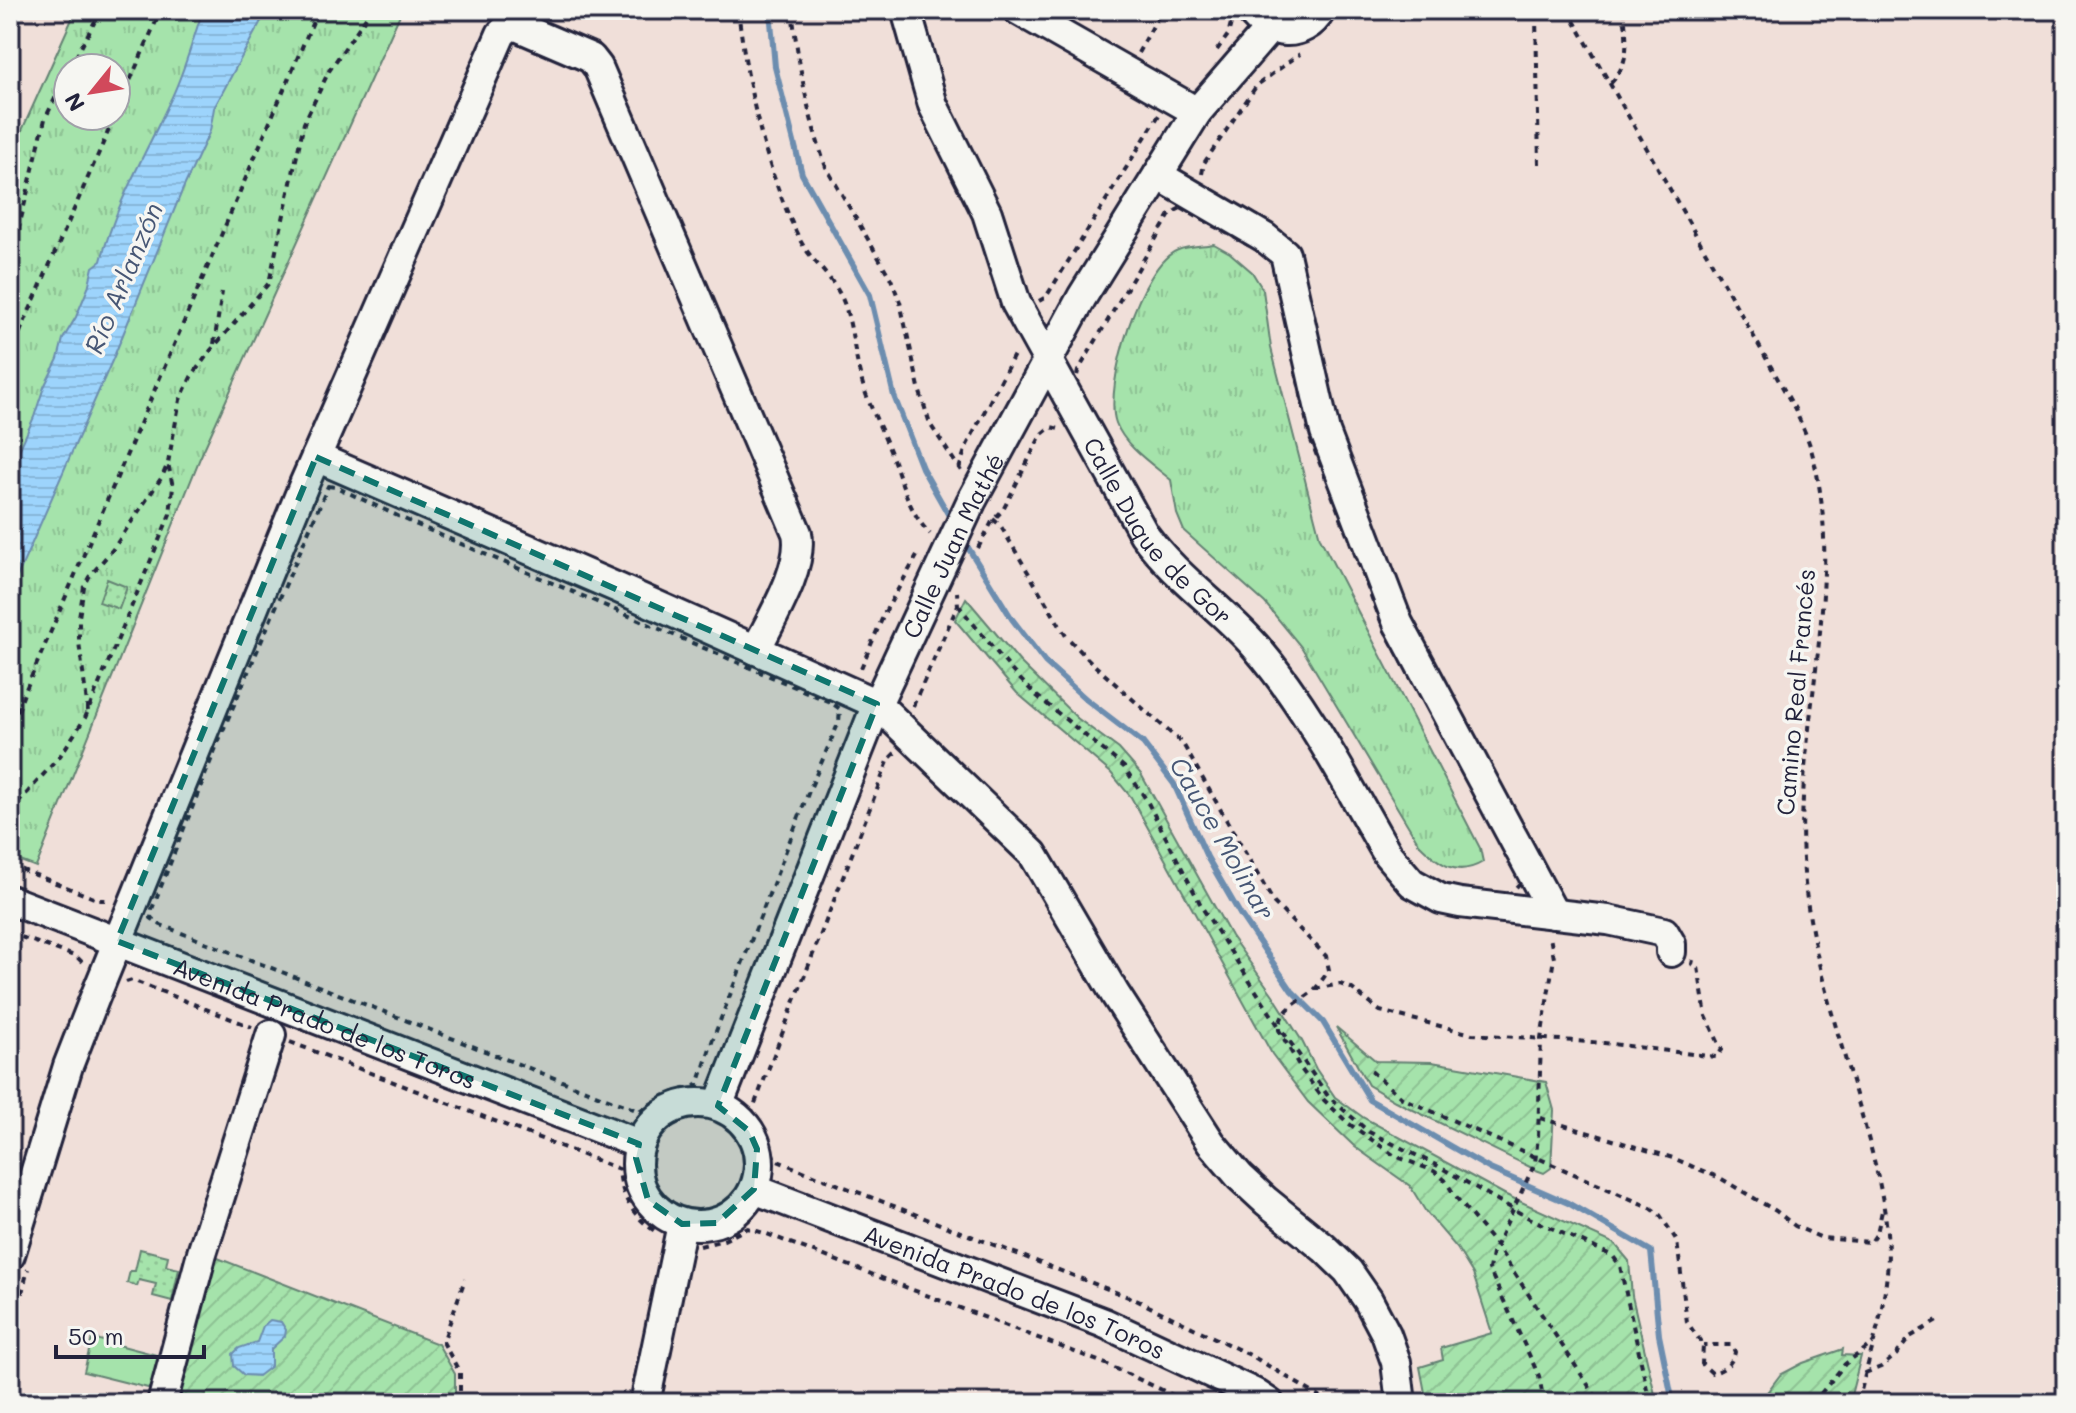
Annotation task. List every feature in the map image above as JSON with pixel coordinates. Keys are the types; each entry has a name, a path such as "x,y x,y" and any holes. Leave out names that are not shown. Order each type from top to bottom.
{"street":[{"name":"Calle Duque de Gor","path":"906,10 933,105 987,213 1016,303 1144,534 1167,564 1235,625 1271,665 1324,744 1400,871 1412,883 1441,899 1608,920 1664,932 1671,944 1686,955"},
{"path":"1018,10 1197,112"},
{"path":"1250,17 1282,32 1295,31 1307,26 1321,10"},
{"name":"Calle Juan Mathé","path":"718,1106 877,704 940,567 966,494 1082,297 1197,112 1250,17"},
{"path":"10,1255 68,1066 117,941 316,457 501,34 509,26 514,25 591,58 607,87 797,533 799,551 794,566 756,650"},
{"path":"1158,175 1264,237 1285,254 1325,432 1380,580 1398,623 1554,914"},
{"path":"316,457 877,704 1033,854 1115,994 1211,1143 1248,1185 1348,1271 1386,1334 1396,1362 1401,1403"},
{"name":"Avenida Prado de los Toros","path":"10,900 639,1144"},
{"path":"162,1403 202,1253 271,1035"},
{"path":"645,1403 671,1229 641,1187 637,1173 639,1144 648,1127 662,1113 680,1105 699,1102 718,1106 736,1116 749,1131 757,1149 759,1169 754,1189 745,1204 733,1215 709,1224 671,1229"},
{"name":"Avenida Prado de los Toros","path":"754,1189 1104,1323 1254,1393 1269,1403"}],"path":[{"path":"79,52 101,10"},
{"path":"132,76 161,10"},
{"path":"10,734 23,696 318,10"},
{"path":"88,711 79,642 84,587 134,519 168,463 180,400 191,377 269,283 304,123 329,71 371,10"},
{"path":"738,10 749,86 782,202 801,243 827,274 844,303 866,395 893,457 908,503 917,521 930,534"},
{"path":"792,10 796,47 819,148 826,167 891,279 900,302 930,424 960,469 966,494 1000,525 1066,636 1183,744 1274,903 1326,956 1329,970 1315,989 1286,1010 1279,1027"},
{"path":"1148,59 1138,53 1162,10"},
{"path":"1539,10 1536,17 1539,164"},
{"name":"Camino Real Francés","path":"1568,10 1795,409 1810,448 1820,494 1824,560 1804,770 1802,839 1806,888 1821,974 1869,1141 1883,1205 1887,1273 1858,1403"},
{"path":"1611,83 1622,70 1626,58 1624,10"},
{"path":"1209,60 1228,35 1250,17"},
{"path":"1202,177 1204,163 1257,85 1304,52"},
{"path":"10,265 45,119 52,105"},
{"path":"1035,301 1046,297 1159,115 1160,108"},
{"path":"10,355 108,132"},
{"path":"1181,208 1268,256 1273,262 1310,438 1383,627 1518,874 1520,883 1517,889 1503,895 1454,888 1425,877 1410,862 1292,671 1252,625 1173,554 1125,474 1078,391 1078,371 1171,213 1181,208"},
{"path":"214,346 222,292"},
{"path":"10,326 20,331"},
{"path":"966,494 960,469 966,447 1015,353 1015,341"},
{"path":"10,812 60,756 88,711 170,514 173,487 168,463"},
{"path":"328,486 830,702 840,709 841,715 833,735 713,1039 698,1085 665,1095 639,1111 161,925 151,918 221,735 328,486"},
{"path":"861,668 885,612 940,567 958,605 1013,672 1037,696 1124,767 1146,799 1203,909 1259,1000 1328,1096 1369,1132 1513,1208 1608,1252 1617,1260 1650,1403"},
{"path":"912,710 958,605"},
{"path":"901,755 892,753 889,759 752,1111 768,1137 775,1160 1150,1306 1252,1356 1330,1403"},
{"path":"1544,1403 1539,1376 1492,1277 1490,1262 1536,1158 1541,1039 1554,958 1550,936 1554,914"},
{"path":"10,933 77,957 83,961 84,967"},
{"path":"1315,989 1340,984 1351,988 1380,1011 1472,1034 1604,1043 1716,1057 1722,1050 1706,1016 1698,967 1686,955"},
{"path":"122,986 132,980 619,1169 622,1190 637,1217 671,1229"},
{"path":"1279,1027 1301,1069 1324,1100 1348,1123 1406,1162 1440,1175 1496,1245 1600,1403"},
{"path":"1371,1071 1402,1098 1651,1208 1660,1215 1677,1241 1687,1322 1703,1345 1702,1364 1706,1371 1720,1372 1734,1358 1732,1345 1703,1345"},
{"path":"1539,1118 1673,1158 1720,1178 1795,1226 1829,1239 1871,1242 1877,1233 1883,1205"},
{"path":"695,1258 699,1246 724,1240 748,1228 1106,1364 1190,1403"},
{"path":"460,1403 460,1373 443,1342 465,1279"},
{"path":"1865,1373 1881,1367 1896,1355 1910,1337 1937,1321"},
{"path":"1813,1403 1837,1372 1874,1342"}],"highlighted area":[{"path":"316,457 877,704 718,1106 749,1131 757,1149 754,1189 717,1223 682,1224 648,1200 636,1158 639,1144 117,941"}],"green space":[{"path":"76,10 402,10 200,458 36,867 10,857 10,157 52,63 52,132 132,132 132,52 57,52"},
{"path":"1214,244 1252,272 1263,290 1271,348 1320,538 1480,848 1483,862 1473,867 1456,869 1448,866 1419,844 1302,648 1265,603 1184,531 1177,514 1171,480 1132,447 1116,423 1113,406 1120,356 1128,328 1151,277 1164,260 1178,250"},
{"path":"107,579 127,587 119,609 99,602"},
{"path":"966,598 1020,662 1077,718 1119,749 1141,774 1231,936 1273,995 1335,1097 1364,1118 1506,1195 1615,1244 1629,1261 1632,1296 1657,1403 1427,1403 1420,1367 1443,1360 1441,1348 1492,1333 1473,1274 1410,1186 1355,1147 1308,1102 1272,1054 1131,797 1111,773 1017,693 955,620"},
{"path":"1336,1027 1376,1061 1432,1062 1546,1082 1554,1110 1551,1168 1544,1173 1536,1170 1368,1085"},
{"path":"140,1249 168,1256 166,1266 179,1269 172,1301 153,1296 156,1284 139,1280 137,1286 127,1283 130,1271 135,1271"},
{"path":"210,1255 438,1344 455,1374 455,1403 171,1403"},
{"path":"92,1338 164,1357 156,1390 84,1372"},
{"path":"1843,1349 1842,1355 1861,1356 1849,1403 1759,1403 1780,1375"}],"water":[{"name":"Río Arlanzón","path":"213,10 267,10 214,108 210,131 10,593 10,471 58,359 63,339 88,288 93,267 101,261 122,200 178,82 201,16"},
{"path":"270,1320 281,1322 286,1330 285,1336 271,1349 271,1366 258,1376 244,1375 234,1366 233,1354 239,1348 257,1342 263,1326"}],"waterway":[{"name":"Cauce Molinar","path":"770,10 775,67 802,174 870,295 894,396 922,468 952,521"},
{"name":"Cauce Molinar","path":"964,541 1012,619 1045,662 1087,700 1143,743 1174,784 1207,857 1240,914 1292,991 1323,1022 1370,1100 1490,1169 1568,1203 1651,1251 1659,1335 1673,1403"}]}
